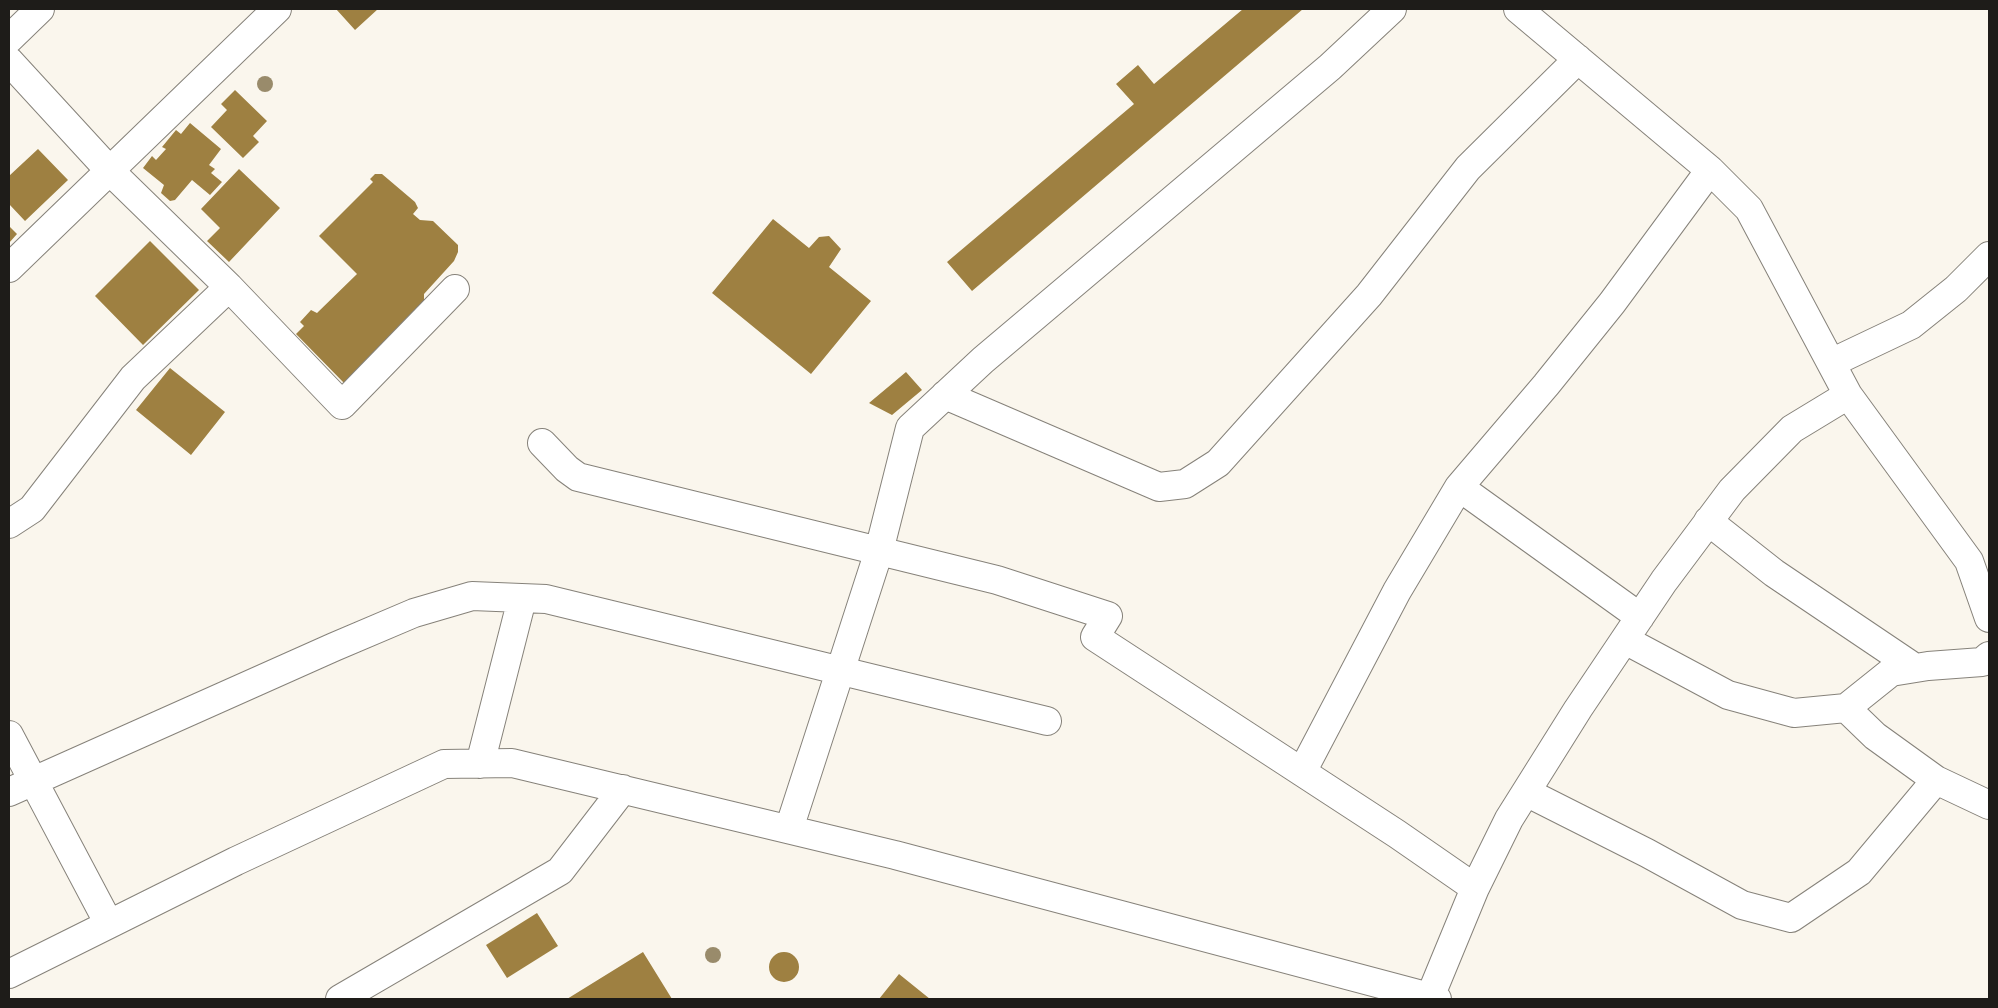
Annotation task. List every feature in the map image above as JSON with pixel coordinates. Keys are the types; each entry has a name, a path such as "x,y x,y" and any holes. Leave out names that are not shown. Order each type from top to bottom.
{"street":[{"path":"9,39 40,9"},
{"path":"9,268 277,9"},
{"path":"790,829 878,551 910,428 983,360 1330,67 1392,9"},
{"path":"1518,9 1710,170 1749,209 1848,395 1969,561 1989,618"},
{"path":"945,395 1159,487 1185,484 1218,463 1369,295 1468,168 1578,59"},
{"path":"9,61 110,171 229,287 342,405 455,289"},
{"path":"1302,772 1397,591 1459,487 1546,385 1612,303 1710,170"},
{"path":"1831,363 1911,325 1956,289 1989,256"},
{"path":"9,524 32,509 133,378 229,287"},
{"path":"9,974 236,861 444,764 512,763 914,860 1434,998 1475,888 1509,819 1640,617 1732,490 1792,429 1848,395"},
{"path":"542,443 567,469 578,477 997,580 1108,616 1095,638 1302,772 1475,888"},
{"path":"1459,487 1640,617"},
{"path":"1708,521 1774,572 1915,668"},
{"path":"21,786 414,613 472,596 546,599 1047,721"},
{"path":"480,764 522,599"},
{"path":"1625,640 1728,695 1794,713 1846,708 1890,672 1982,662 1989,656"},
{"path":"1846,708 1875,736 1936,780 1989,805"},
{"path":"9,735 21,786 109,924"},
{"path":"1526,792 1647,853 1742,906 1790,918 1859,872 1936,780"},
{"path":"340,999 560,871 623,789"}],"building":[{"path":"336,9 378,9 355,30"},
{"path":"1243,9 1303,9 972,291 947,262 1134,104 1116,84 1138,65 1154,84"},
{"path":"235,90 267,121 253,136 259,142 243,158 211,127 227,110 221,104"},
{"path":"190,123 221,149 209,165 215,169 211,173 222,182 210,195 192,180 175,200 170,201 161,193 164,185 143,168 152,156 156,160 166,149 162,147 176,130 181,134"},
{"path":"38,149 68,180 25,221 9,204 9,176"},
{"path":"239,169 280,208 229,262 207,241 220,228 201,209"},
{"path":"375,174 382,174 415,202 418,208 413,214 420,220 433,221 458,245 458,252 454,261 424,294 424,303 344,383 296,334 304,326 300,322 311,310 317,313 357,274 319,236 373,182 370,179"},
{"path":"773,219 809,248 819,237 829,236 841,249 829,267 871,301 811,374 712,293"},
{"path":"9,226 17,234 9,243"},
{"path":"150,241 199,290 143,345 95,296"},
{"path":"170,368 225,412 191,455 136,410"},
{"path":"906,372 922,390 892,415 869,403"},
{"path":"537,913 558,946 507,978 486,945"},
{"path":"643,952 672,999 567,999"},
{"path":"784,952 795,956 799,967 795,978 784,982 773,978 769,967 773,956"},
{"path":"899,974 930,999 879,999"}]}
